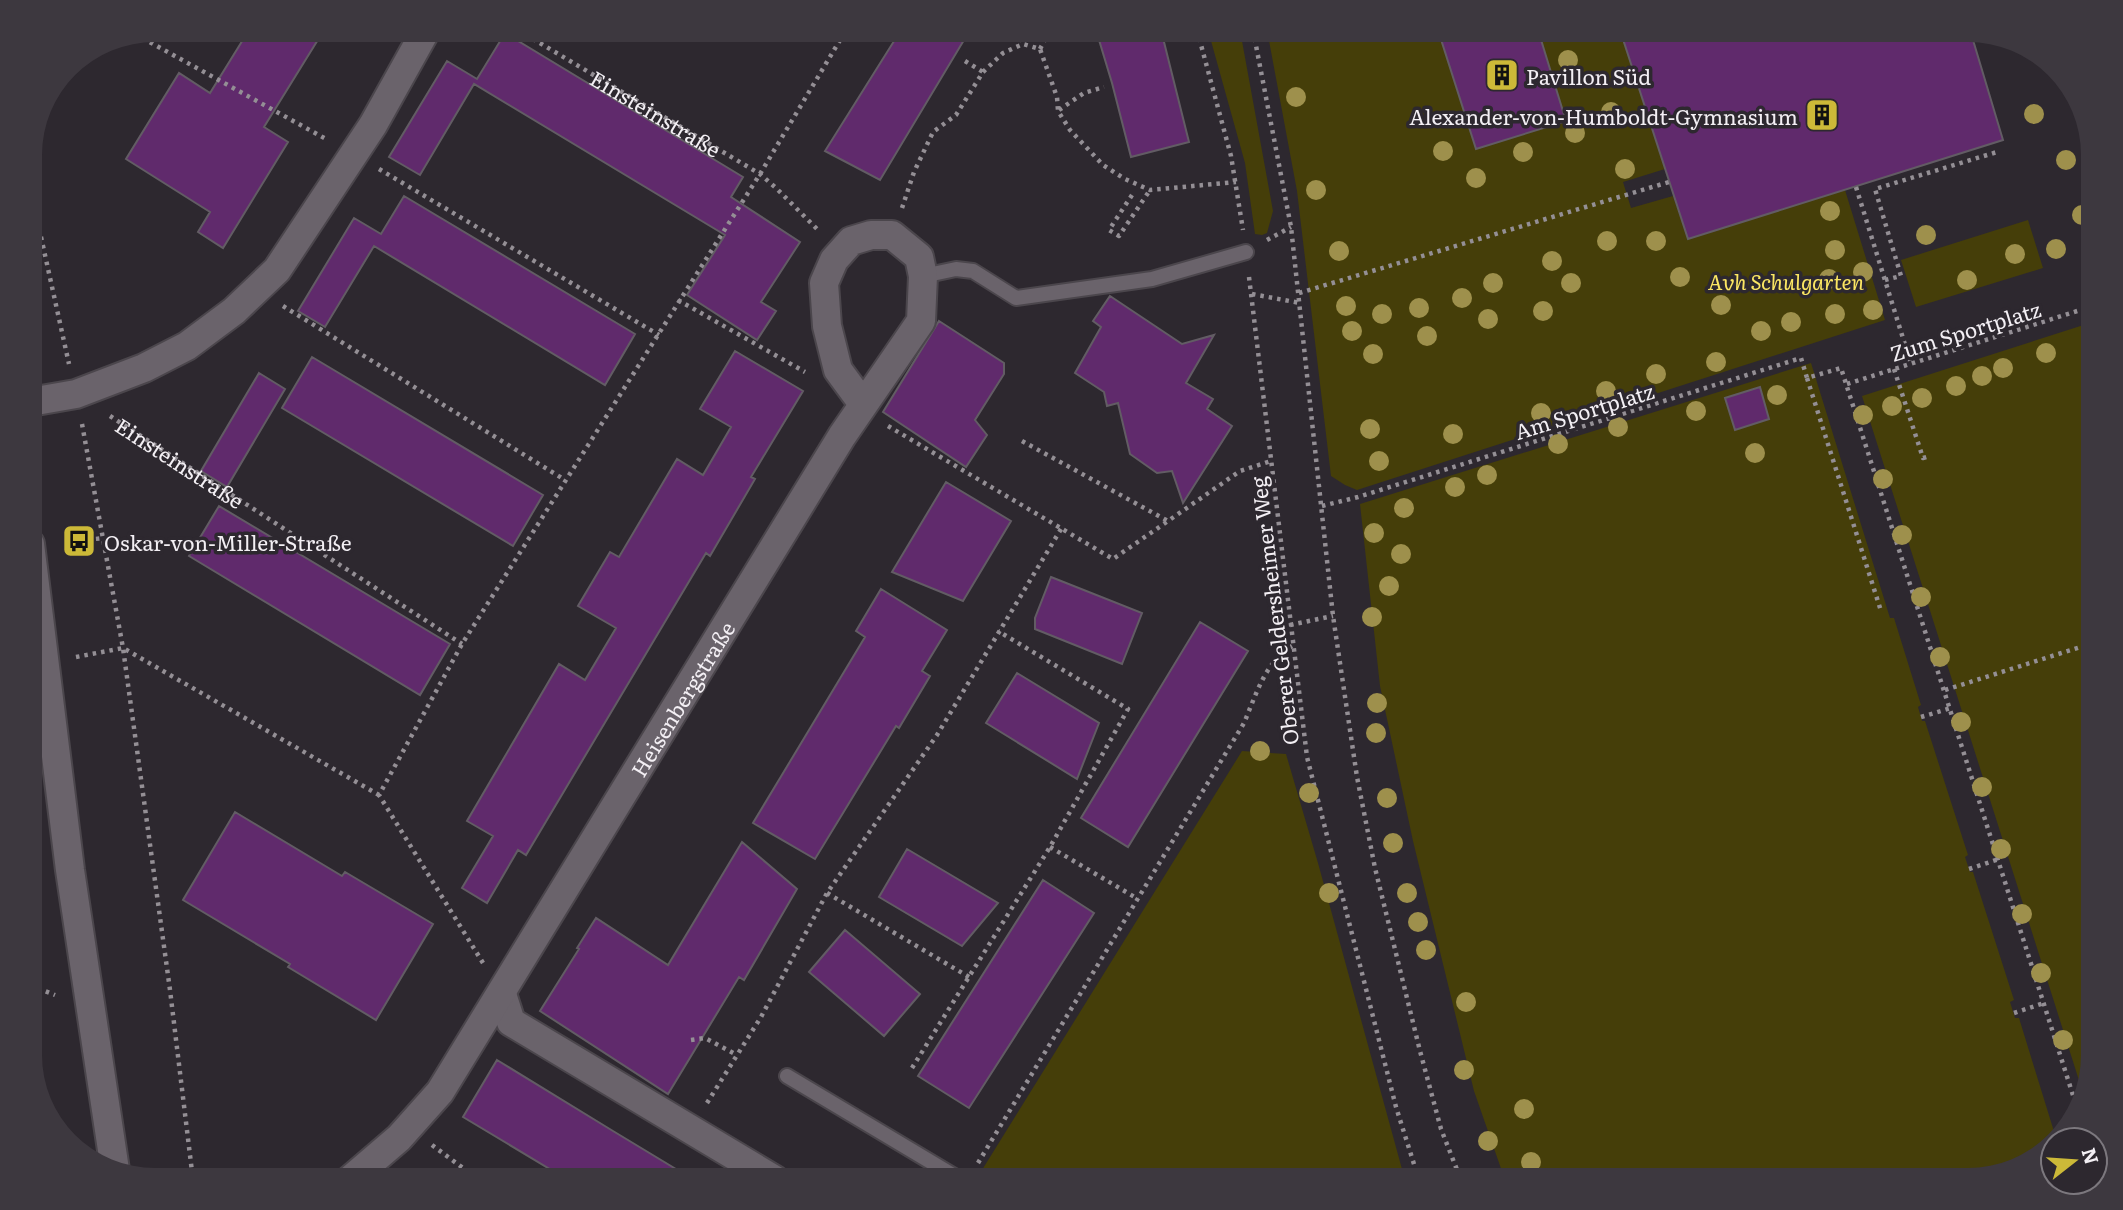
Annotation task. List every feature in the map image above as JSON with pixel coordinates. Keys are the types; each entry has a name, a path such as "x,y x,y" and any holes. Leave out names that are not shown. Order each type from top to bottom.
{"street":[{"path":"42,400 76,394 144,368 187,346 234,311 277,271 373,125 419,42"},
{"path":"863,404 838,370 827,326 824,283 834,260 850,241 871,235 892,235 919,257 923,276"},
{"name":"Heisenbergstraße","path":"363,1168 440,1093 863,404 921,321 923,276"},
{"path":"42,642 70,870 114,1160"},
{"path":"502,994 511,1022 756,1168"}],"lane":[{"path":"923,276 956,269 973,271 1016,298 1152,279 1246,252"},
{"path":"787,1076 941,1168"}],"path":[{"path":"150,42 353,154 659,335"},
{"name":"Einsteinstraße","path":"538,42 760,174 840,254"},
{"path":"379,795 462,643 760,174 839,42"},
{"path":"1044,42 1040,49 1057,97 1058,111 1070,130 1103,164 1125,179 1150,190 1236,181"},
{"name":"Oberer Geldersheimer Weg","path":"1200,42 1236,181 1307,757 1396,1107 1415,1168"},
{"path":"1255,42 1291,227 1334,616 1357,777 1375,868 1441,1129 1456,1168"},
{"path":"892,235 914,172 933,132 956,115 983,72 1003,53 1023,44 1040,49"},
{"path":"965,61 983,72"},
{"path":"1058,111 1084,93 1104,86"},
{"path":"1885,280 1901,276 1875,189 1997,152"},
{"path":"1299,293 1669,182"},
{"path":"1856,187 1911,364"},
{"path":"1132,195 1109,230 1119,236 1150,190"},
{"path":"42,241 76,394 123,648 192,1168"},
{"path":"256,290 565,480"},
{"path":"1252,294 1300,303"},
{"path":"678,300 817,378"},
{"name":"Zum Sportplatz","path":"1847,384 2081,310"},
{"name":"Am Sportplatz","path":"1322,506 1801,358 1807,378"},
{"path":"1881,611 1807,378 1841,368 2073,1095"},
{"path":"1894,369 1923,458 1930,456"},
{"name":"Einsteinstraße","path":"76,394 462,643"},
{"path":"863,404 888,426 1113,559 1240,471 1270,461"},
{"path":"1022,441 1168,521"},
{"path":"691,1128 761,1017 827,893 936,735 1061,529"},
{"path":"79,541 103,538"},
{"path":"1290,625 1334,616"},
{"path":"912,1068 1050,847 1128,709 998,631"},
{"path":"974,1168 1244,723 1266,673 1279,654 1292,646"},
{"path":"1945,690 2081,647"},
{"path":"123,648 379,795 502,994"},
{"path":"1921,717 1951,708"},
{"path":"1050,847 1138,898"},
{"path":"1969,869 1999,859"},
{"path":"827,893 969,977"},
{"path":"2014,1013 2044,1003"},
{"path":"691,1040 705,1038 737,1055"},
{"path":"408,1127 463,1168"}],"green space":[{"path":"1211,42 1242,42 1273,211 1267,233 1262,235 1255,234 1245,163"},
{"name":"Avh Schulgarten","path":"1269,42 1442,42 1476,149 1566,121 1542,42 1624,42 1665,169 1623,182 1631,208 1673,196 1688,239 1845,190 1885,320 1357,490 1331,476 1297,191"},
{"path":"2028,220 2043,268 1916,307 1901,260"},
{"path":"2081,326 2081,1055 2078,1078 1862,396"},
{"path":"1811,363 1890,618 1894,618 1921,705 1918,707 1922,721 1925,721 1968,855 1965,857 1970,872 1973,872 2014,1000 2010,1002 2015,1018 2019,1018 2052,1126 2039,1126 2039,1143 2025,1153 1983,1167 1501,1168 1474,1091 1413,841 1380,686 1360,504"},
{"path":"1242,751 1286,754 1402,1168 983,1168"}],"building":[{"path":"242,42 317,42 264,127 288,142 223,248 198,232 210,212 126,159 179,73 210,93"},
{"path":"500,42 520,42 743,177 731,197 800,242 761,302 776,311 757,340 687,295 725,235 474,84 420,175 389,157 447,61 477,79"},
{"path":"893,42 963,42 880,180 825,151"},
{"path":"1100,42 1164,42 1189,142 1131,157"},
{"name":"Pavillon Süd","path":"1442,42 1542,42 1566,121 1476,149"},
{"name":"Alexander-von-Humboldt-Gymnasium","path":"1624,42 1974,42 2003,140 1688,239"},
{"path":"404,196 635,334 605,385 374,246 325,327 298,311 354,218 381,234"},
{"path":"1110,296 1182,344 1214,335 1186,383 1213,399 1207,409 1232,426 1183,503 1172,471 1157,473 1130,454 1118,403 1107,406 1104,392 1075,373 1101,327 1093,321"},
{"path":"939,321 1004,363 1004,374 975,420 987,435 966,467 883,412"},
{"path":"735,351 803,391 751,477 755,479 710,556 706,553 526,855 518,850 487,903 462,888 493,836 467,821 559,664 585,680 616,628 578,606 610,552 619,557 677,459 703,475 731,427 700,409"},
{"path":"312,357 543,495 513,546 282,408"},
{"path":"259,373 285,389 227,487 201,471"},
{"path":"1760,387 1769,419 1735,430 1725,398"},
{"path":"946,482 1011,521 963,601 892,572"},
{"path":"219,506 450,644 420,695 189,556"},
{"path":"1051,577 1142,613 1122,664 1035,629 1035,618"},
{"path":"881,589 947,630 922,671 930,676 899,728 896,726 815,859 753,823 865,637 856,631"},
{"path":"1200,622 1248,651 1128,847 1081,818"},
{"path":"1017,673 1099,723 1077,779 986,723"},
{"path":"235,812 342,876 345,872 433,924 376,1020 288,967 290,964 183,900"},
{"path":"742,842 797,889 744,980 739,977 668,1094 540,1011 596,918 668,965"},
{"path":"907,849 998,903 962,946 879,897"},
{"path":"1043,880 1094,913 969,1108 918,1076"},
{"path":"845,930 920,994 884,1036 809,972"},
{"path":"497,1060 674,1168 548,1168 463,1117"}],"place":[{"name":"Pavillon Süd","path":"1502,75"},
{"name":"Alexander-von-Humboldt-Gymnasium","path":"1822,115"},
{"name":"Oskar-von-Miller-Straße","path":"79,541"}]}
